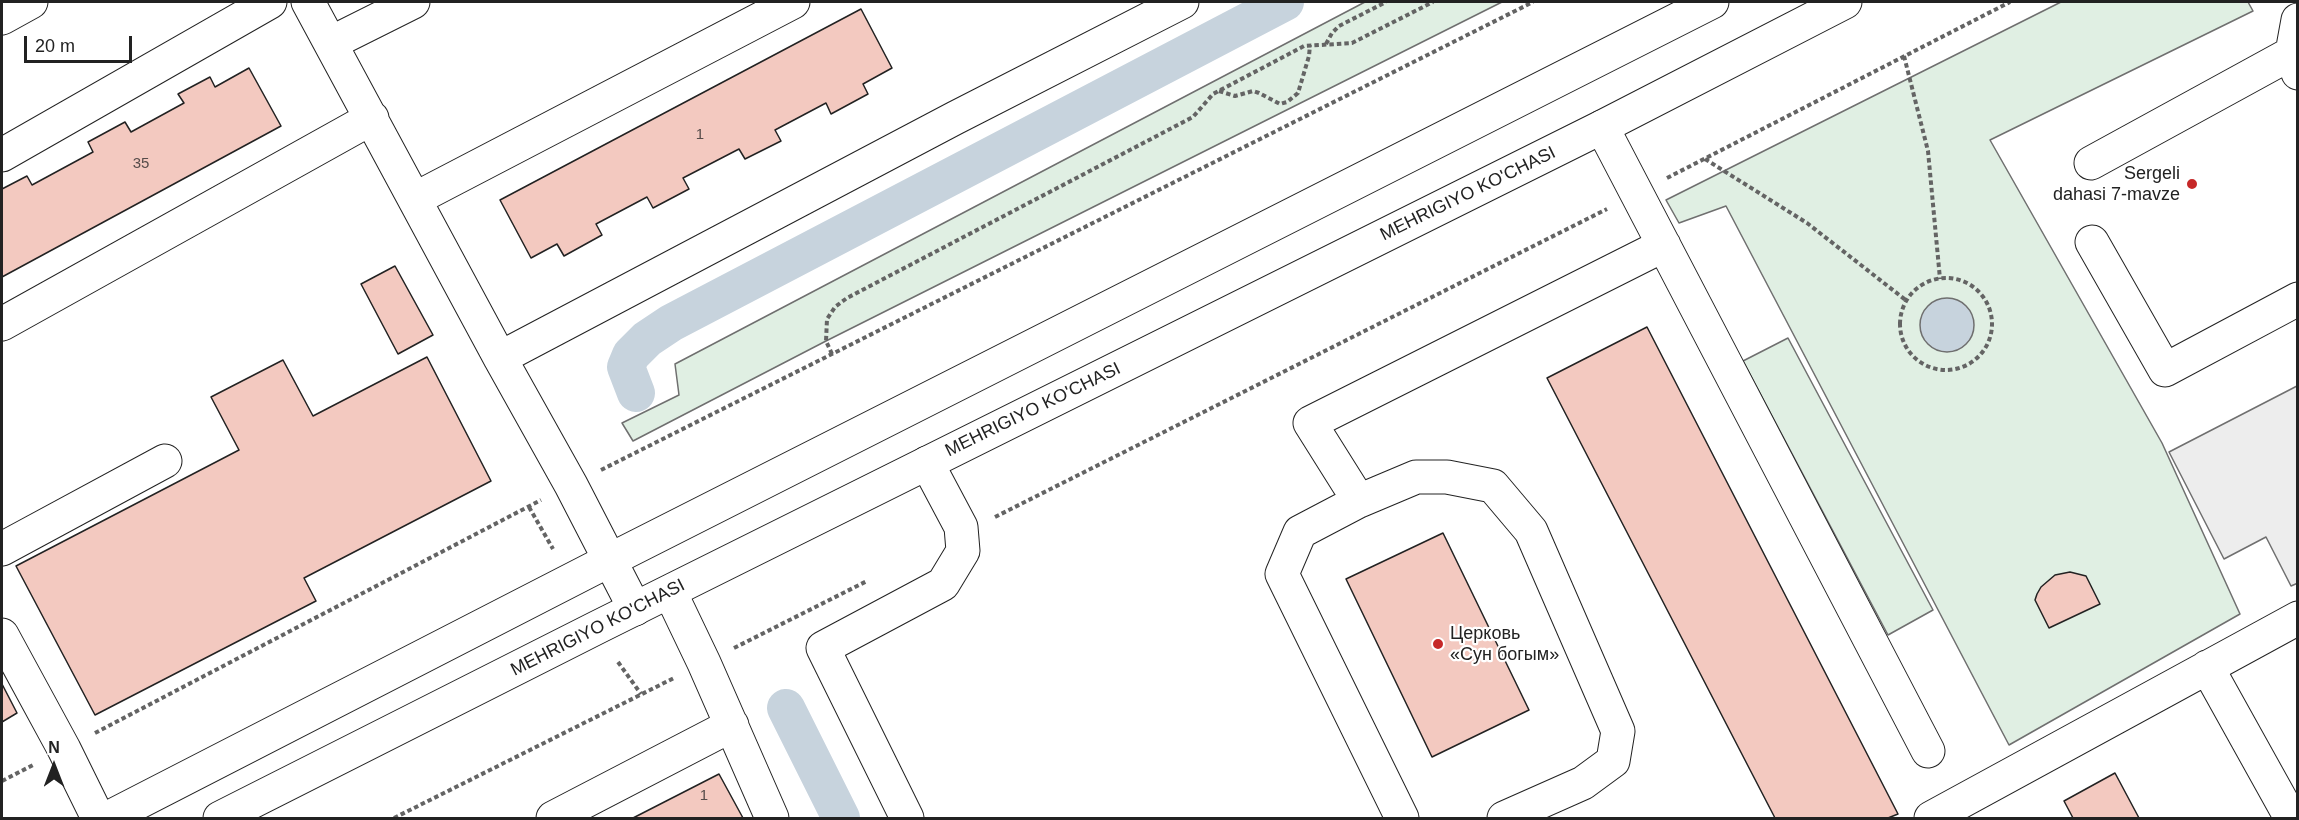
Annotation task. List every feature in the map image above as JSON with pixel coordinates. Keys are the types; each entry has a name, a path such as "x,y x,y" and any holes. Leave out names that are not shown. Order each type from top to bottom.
{"main road":[{"path":"2,18 31,2"},
{"path":"2,155 270,2"},
{"path":"308,2 571,485 635,609"},
{"path":"331,43 413,2"},
{"path":"415,199 793,2"},
{"path":"500,358 944,123 1182,2"},
{"path":"108,819 610,560 1712,2"},
{"name":"MEHRIGIYO KO'CHASI","path":"220,819 635,609 1602,127 1845,2"},
{"path":"2091,163 2295,63 2298,20"},
{"path":"2,324 372,118"},
{"path":"1602,127 1928,751"},
{"path":"2092,242 2165,370 2298,299"},
{"path":"1359,501 1310,423 1664,245"},
{"path":"2,549 165,461"},
{"path":"908,819 823,648 944,584 963,551 961,527 927,463"},
{"path":"1402,819 1282,574 1300,532 1359,501 1416,477 1447,477 1493,486 1531,531 1618,731 1613,760 1591,778 1504,819"},
{"path":"670,592 732,725 772,819"},
{"path":"1931,819 2298,618"},
{"path":"2,635 64,749 98,819"},
{"path":"2208,667 2291,819"},
{"path":"553,819 732,725"}],"path":[{"path":"1325,44 1339,26 1386,2"},
{"path":"831,354 826,341 827,319 835,307 847,298 1193,117 1208,99 1219,91 1304,46 1352,42 1433,2"},
{"path":"2,781 571,485 1533,2"},
{"path":"962,534 1637,194 2010,2"},
{"path":"1219,91 1235,96 1252,91 1280,104 1287,102 1298,93 1310,45"},
{"path":"1904,56 1928,151 1940,279"},
{"path":"1704,159 1807,223 1907,301"},
{"path":"1940,279 1962,281 1976,289 1986,301 1992,316 1992,333 1986,348 1976,360 1962,368 1946,370 1931,368 1917,360 1906,347 1901,332 1901,316 1907,301 1917,289 1940,279"},
{"path":"529,507 553,549"},
{"path":"394,819 868,581"},
{"path":"618,662 641,694"}],"green space":[{"path":"1365,2 1502,2 826,341 633,441 622,423 679,395 675,364"},
{"path":"2061,2 2248,2 2253,11 1990,140 2162,443 2240,614 2009,745 1726,206 1679,223 1666,200"},
{"path":"1788,338 1933,610 1888,635 1743,361"}],"shaded area":[{"path":"1947,298 1957,300 1966,306 1972,315 1974,325 1972,335 1966,344 1957,350 1947,352 1937,350 1928,344 1922,335 1920,325 1922,315 1928,306 1937,300"},
{"path":"2297,386 2298,583 2291,586 2266,537 2224,559 2169,452"}],"building":[{"path":"861,9 892,68 863,84 868,94 831,114 826,103 775,130 781,141 745,159 739,149 683,178 689,189 653,208 647,197 596,224 602,235 564,256 557,244 531,258 500,200"},
{"path":"249,68 281,126 2,277 2,189 27,176 32,185 93,152 88,142 125,122 131,132 184,103 178,94 210,77 215,87"},
{"path":"395,266 433,335 398,354 361,284"},
{"path":"1647,327 1898,814 1888,818 1775,818 1547,378"},
{"path":"427,357 491,481 304,578 316,601 95,715 16,566 239,450 211,397 283,360 313,416"},
{"name":"Церковь «Сун богым»","path":"1443,533 1529,710 1432,757 1346,579"},
{"path":"2070,572 2086,576 2100,604 2049,628 2035,600 2037,594 2041,587 2055,575"},
{"path":"2,684 17,713 2,722"},
{"path":"2115,773 2139,818 2073,818 2064,801"},
{"path":"719,774 743,818 633,818"}],"waterway":[{"path":"636,393 626,367 631,355 647,339 671,323 1285,2"},
{"path":"786,708 841,818"}],"place":[{"name":"Sergeli dahasi 7-mavze","path":"2192,184"},
{"name":"Церковь «Сун богым»","path":"1438,644"}]}
